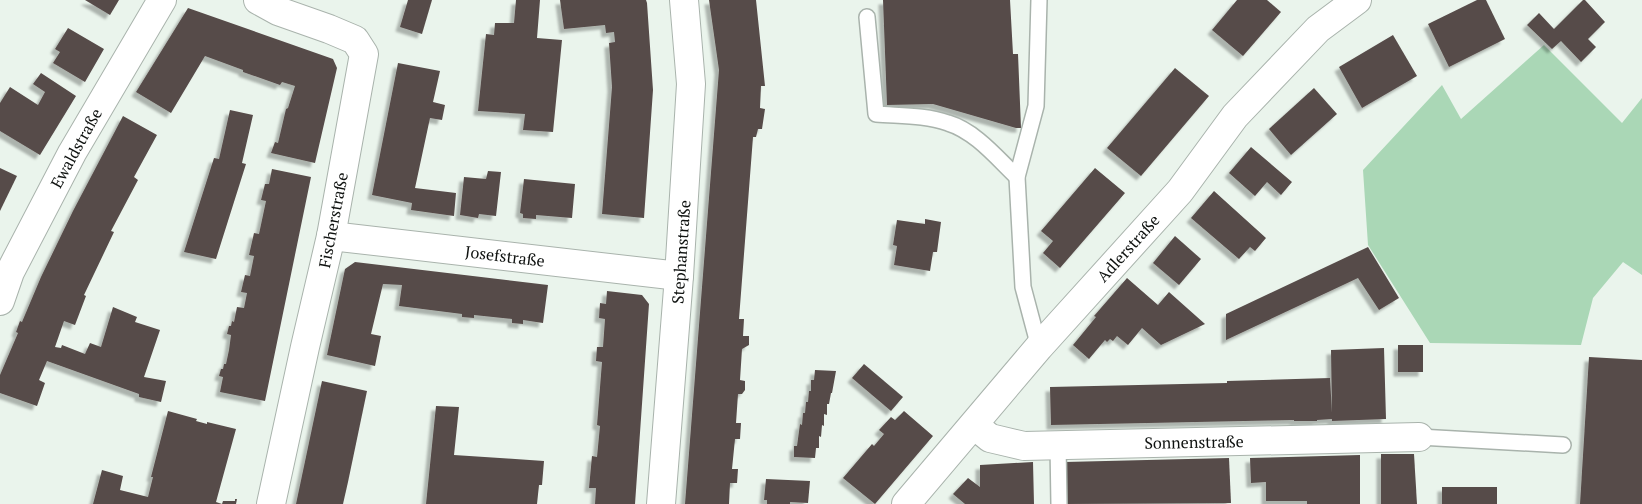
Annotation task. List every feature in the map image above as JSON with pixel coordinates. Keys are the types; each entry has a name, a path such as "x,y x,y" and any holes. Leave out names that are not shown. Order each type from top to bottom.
{"street":[{"name":"Ewaldstraße","path":"0,301 10,272 72,153 162,0"},
{"name":"Fischerstraße","path":"258,0 278,12 329,29 354,40 364,54 331,236 305,347 272,504"},
{"name":"Stephanstraße","path":"661,504 679,276 691,84 684,0"},
{"name":"Adlerstraße","path":"906,504 1039,347 1180,191 1235,116 1318,29 1357,0"},
{"name":"Josefstraße","path":"331,236 679,276"},
{"name":"Sonnenstraße","path":"974,425 990,438 1024,446 1419,437"}],"lane":[{"path":"1039,0 1036,106 1017,177 1023,287 1039,347"},
{"path":"867,18 876,114 926,117 950,123 970,134 1017,177"},
{"path":"1419,437 1563,445"},
{"path":"1058,445 1059,504"}],"green space":[{"path":"1544,45 1622,123 1642,98 1642,275 1623,262 1593,298 1581,345 1430,343 1368,245 1363,170 1442,85 1461,119"}],"building":[{"path":"85,0 119,0 110,15"},
{"path":"408,0 432,0 422,34 400,27"},
{"path":"516,0 540,0 537,38 562,40 553,132 523,130 525,114 478,111 486,34 494,35 495,23 514,23"},
{"path":"560,0 646,0 653,90 644,218 602,214 612,87 609,43 615,42 614,32 606,33 605,25 564,29"},
{"path":"709,0 756,0 765,86 761,86 760,108 765,109 762,129 758,129 756,137 753,137 739,319 744,319 743,336 749,336 749,345 742,349 740,380 745,381 745,390 742,394 738,394 736,423 741,423 740,439 735,439 732,469 738,469 737,483 730,483 729,504 685,504 719,70"},
{"path":"883,0 1010,0 1013,54 1018,54 1021,128 933,104 887,105"},
{"path":"1237,0 1267,0 1281,12 1243,56 1212,30"},
{"path":"1477,0 1486,0 1505,39 1449,67 1428,24"},
{"path":"1583,0 1605,22 1588,39 1596,47 1581,62 1561,41 1552,49 1527,25 1539,13 1554,29"},
{"path":"188,8 333,59 337,68 315,163 271,153 275,142 278,143 286,109 295,86 282,82 280,85 205,56 171,113 136,92"},
{"path":"68,28 104,49 85,82 53,63 60,52 55,49"},
{"path":"1393,35 1417,76 1362,108 1339,67"},
{"path":"398,63 440,71 433,102 445,105 442,120 430,118 415,188 456,193 454,216 411,210 412,203 372,195"},
{"path":"1175,68 1209,96 1141,176 1107,148"},
{"path":"41,73 76,96 40,155 0,131 0,103 10,87 38,105 45,92 33,84"},
{"path":"1314,88 1337,114 1291,155 1269,129"},
{"path":"230,110 253,115 242,163 246,164 216,259 184,252 214,158 219,159"},
{"path":"123,116 157,135 134,177 138,180 111,231 114,232 84,295 86,296 75,325 64,321 55,347 61,348 62,345 85,354 90,343 101,347 113,307 137,317 135,322 160,330 144,377 166,381 161,402 139,397 139,394 47,361 39,380 45,383 37,406 0,393 0,375 18,333 16,332 20,321 22,322 41,277 73,211"},
{"path":"1251,147 1292,182 1281,195 1267,182 1255,196 1229,173"},
{"path":"0,168 17,176 0,211"},
{"path":"1095,168 1125,193 1060,268 1043,253 1053,241 1041,231"},
{"path":"272,169 311,177 265,401 220,392 223,377 219,376 221,369 226,364 229,350 231,335 227,334 229,326 231,326 232,321 234,322 237,307 244,308 247,293 241,292 245,275 250,276 254,256 249,255 254,233 259,234 266,201 261,200 265,184 269,184"},
{"path":"488,171 501,172 496,216 479,214 478,218 460,215 464,177 486,179"},
{"path":"524,179 575,184 572,218 536,215 536,219 523,218 523,214 520,213"},
{"path":"1214,191 1266,238 1255,251 1250,247 1239,259 1191,218"},
{"path":"925,219 941,222 937,252 933,252 930,271 894,265 897,246 893,245 897,220 925,224"},
{"path":"1175,236 1201,259 1179,285 1153,263"},
{"path":"1368,247 1399,298 1379,310 1358,278 1226,340 1226,314"},
{"path":"355,262 548,285 543,323 523,320 523,324 512,323 512,319 474,315 474,318 462,317 462,314 399,306 402,285 383,284 371,334 381,336 375,366 327,355 345,269"},
{"path":"1127,278 1158,305 1169,292 1205,324 1161,345 1142,328 1128,345 1117,336 1113,341 1110,339 1107,342 1105,340 1089,359 1073,345 1096,317 1094,316"},
{"path":"607,291 642,295 649,304 635,504 595,504 596,488 589,488 592,456 597,457 600,426 597,425 602,362 596,361 597,347 603,347 605,319 599,318 600,303 606,304"},
{"path":"1398,345 1423,345 1423,372 1398,372"},
{"path":"1384,348 1386,419 1051,425 1050,387 1227,383 1227,381 1330,378 1332,413 1331,350"},
{"path":"1589,357 1642,360 1642,504 1580,504"},
{"path":"864,364 903,397 891,411 852,378"},
{"path":"815,370 836,371 829,404 827,404 827,415 824,414 824,426 822,425 821,437 819,436 819,448 816,448 815,458 794,457 794,446 797,446 800,424 802,425 803,413 805,413 809,391 811,391 811,380 814,380"},
{"path":"322,381 367,391 348,482 343,504 296,504"},
{"path":"436,406 459,407 454,455 544,461 542,485 539,485 537,504 426,504"},
{"path":"168,411 197,419 196,421 207,424 207,422 236,429 216,502 222,504 93,504 102,470 123,476 120,490 148,497 153,477 151,477"},
{"path":"904,411 933,436 875,504 843,478 872,444 874,446 884,434 879,430 891,417 895,420"},
{"path":"1381,454 1414,454 1417,504 1381,504"},
{"path":"1360,455 1360,504 1307,504 1307,501 1266,501 1266,482 1251,483 1250,458"},
{"path":"1229,458 1231,503 1067,504 1065,462"},
{"path":"1033,462 1034,504 965,504 953,494 968,478 980,487 980,465"},
{"path":"766,479 810,481 808,503 767,504 767,500 764,500"},
{"path":"1442,487 1497,487 1497,504 1442,504"},
{"path":"237,499 236,504 222,504 223,501 235,501"}]}
